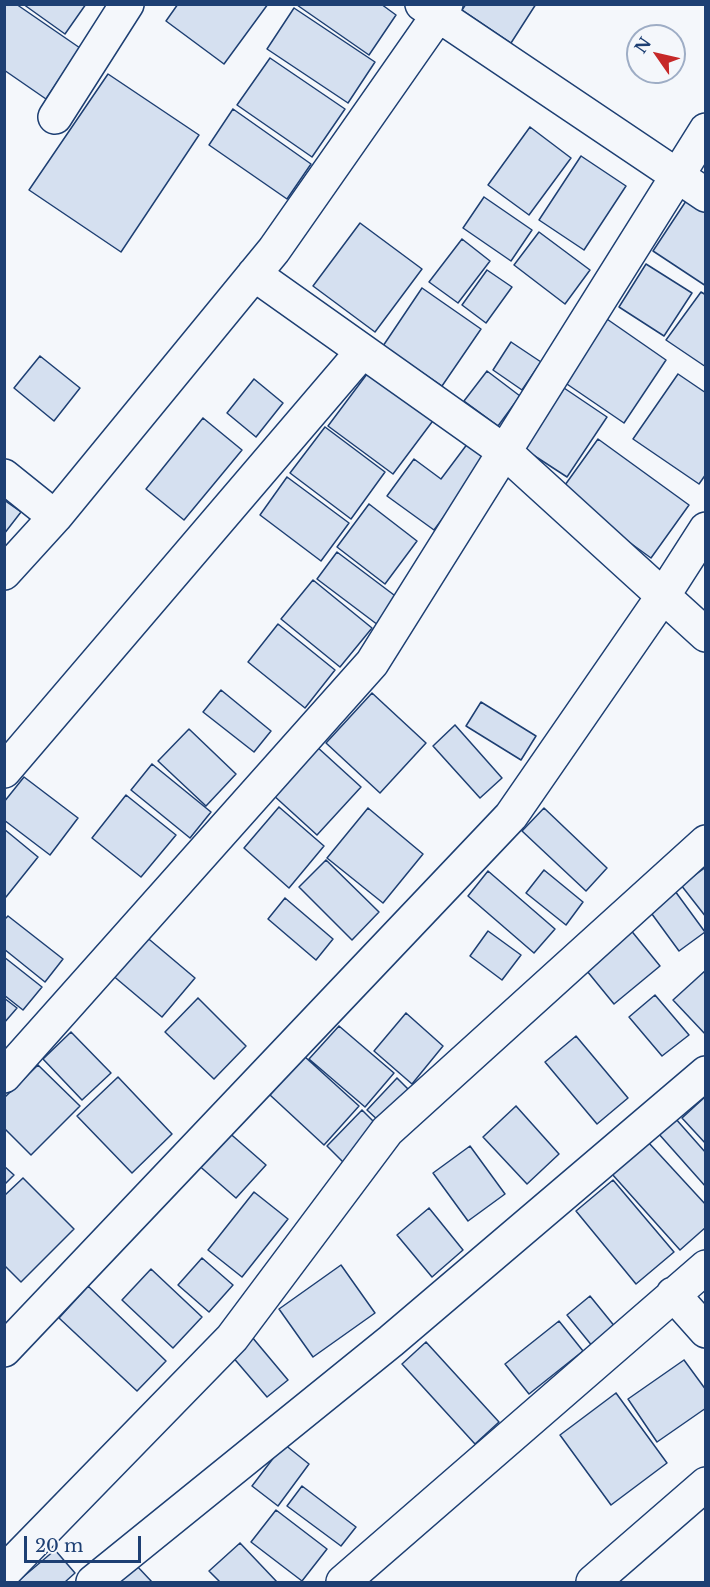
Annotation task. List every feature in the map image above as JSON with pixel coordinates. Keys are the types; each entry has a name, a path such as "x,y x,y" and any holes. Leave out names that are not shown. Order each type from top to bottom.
{"street":[{"path":"55,117 127,4"},
{"path":"4,573 55,517 274,250 436,8 676,178 705,195"},
{"path":"4,1076 372,663 705,130"},
{"path":"254,274 505,452 705,635"},
{"path":"4,771 362,352"},
{"path":"4,476 55,517"},
{"path":"4,1350 511,816 663,596 705,529"},
{"path":"4,1572 232,1338 387,1131 705,842"},
{"path":"93,1582 391,1341 705,1073"},
{"path":"348,1581 705,1267"},
{"path":"673,1294 705,1331"},
{"path":"593,1582 705,1484"}],"building":[{"path":"4,4 16,4 80,48 46,99 4,70"},
{"path":"23,4 86,4 65,34"},
{"path":"178,4 268,4 224,64 166,21"},
{"path":"381,4 396,15 369,55 297,5"},
{"path":"466,4 536,4 511,43 462,10"},
{"path":"294,8 375,62 348,103 267,49"},
{"path":"270,58 345,109 312,157 237,105"},
{"path":"108,74 199,135 121,252 29,190"},
{"path":"233,109 311,164 287,199 209,145"},
{"path":"530,127 571,158 529,215 488,185"},
{"path":"581,156 626,186 584,250 539,220"},
{"path":"690,195 706,205 706,286 653,251"},
{"path":"484,197 532,230 511,261 463,228"},
{"path":"360,223 422,269 375,332 313,286"},
{"path":"539,232 590,270 565,304 514,265"},
{"path":"462,239 490,261 458,303 429,282"},
{"path":"646,264 692,293 664,336 619,307"},
{"path":"487,270 512,287 486,323 462,305"},
{"path":"422,288 481,329 442,386 383,346"},
{"path":"701,292 706,295 706,367 666,340"},
{"path":"604,317 666,360 624,423 561,380"},
{"path":"511,342 541,362 522,390 493,370"},
{"path":"40,356 80,388 54,421 14,388"},
{"path":"370,370 435,418 393,474 328,426"},
{"path":"487,371 520,396 498,426 464,401"},
{"path":"678,374 706,393 706,474 699,484 633,439"},
{"path":"254,379 283,403 256,437 227,413"},
{"path":"564,388 607,417 567,477 524,449"},
{"path":"203,418 242,450 184,520 146,489"},
{"path":"325,427 385,472 351,519 290,473"},
{"path":"471,439 491,454 434,530 387,496 414,459 441,479"},
{"path":"598,439 689,505 651,558 560,492"},
{"path":"287,477 349,523 321,561 260,515"},
{"path":"4,500 21,512 4,534"},
{"path":"369,504 417,541 385,584 337,547"},
{"path":"337,552 398,598 378,625 317,579"},
{"path":"313,580 372,628 340,667 281,619"},
{"path":"278,624 335,670 305,708 248,662"},
{"path":"221,690 271,731 254,752 203,712"},
{"path":"372,693 426,743 380,793 326,743"},
{"path":"481,702 536,736 521,760 466,726"},
{"path":"455,725 502,778 480,798 433,746"},
{"path":"189,729 236,774 206,806 158,761"},
{"path":"316,746 361,787 317,835 272,794"},
{"path":"152,764 211,812 190,838 131,790"},
{"path":"24,777 78,818 50,855 4,820 4,802"},
{"path":"126,795 176,835 141,877 92,838"},
{"path":"279,807 324,846 289,888 244,848"},
{"path":"368,808 423,854 383,903 327,858"},
{"path":"544,808 607,868 586,891 522,831"},
{"path":"4,829 38,857 6,897 4,895"},
{"path":"326,860 379,912 352,940 299,887"},
{"path":"706,867 706,917 681,885"},
{"path":"544,870 583,902 566,925 526,893"},
{"path":"488,871 555,929 534,953 468,896"},
{"path":"675,891 705,932 679,951 649,910"},
{"path":"285,898 333,939 316,960 268,919"},
{"path":"8,916 63,959 45,982 4,949 4,920"},
{"path":"625,923 660,966 614,1004 578,960"},
{"path":"488,931 521,955 502,980 470,956"},
{"path":"144,935 195,978 162,1017 111,974"},
{"path":"4,957 42,987 23,1010 4,995"},
{"path":"706,970 706,1035 673,1000"},
{"path":"655,995 689,1035 662,1056 629,1017"},
{"path":"4,998 17,1008 4,1023"},
{"path":"198,998 246,1046 214,1079 165,1032"},
{"path":"406,1013 443,1046 412,1084 374,1051"},
{"path":"339,1026 394,1073 365,1107 309,1059"},
{"path":"71,1032 111,1073 82,1100 43,1059"},
{"path":"576,1036 628,1098 597,1124 545,1062"},
{"path":"304,1056 359,1106 324,1145 270,1095"},
{"path":"38,1065 80,1106 31,1155 4,1128 4,1098"},
{"path":"118,1077 172,1134 132,1173 77,1116"},
{"path":"397,1078 409,1090 380,1122 367,1110"},
{"path":"706,1096 706,1144 682,1118"},
{"path":"516,1106 559,1154 527,1184 483,1137"},
{"path":"362,1110 379,1127 344,1163 327,1146"},
{"path":"675,1118 706,1153 706,1187 658,1133"},
{"path":"226,1130 266,1165 236,1198 196,1163"},
{"path":"648,1142 706,1205 706,1227 680,1250 612,1174"},
{"path":"470,1146 505,1194 468,1221 433,1173"},
{"path":"4,1166 14,1175 4,1185"},
{"path":"23,1178 74,1229 21,1282 4,1265 4,1196"},
{"path":"613,1180 674,1252 636,1284 576,1211"},
{"path":"254,1192 288,1219 242,1277 208,1250"},
{"path":"429,1208 463,1250 432,1277 397,1235"},
{"path":"202,1258 233,1285 209,1312 178,1285"},
{"path":"341,1265 375,1313 313,1357 279,1309"},
{"path":"151,1269 202,1317 173,1348 122,1300"},
{"path":"88,1286 166,1361 137,1391 59,1318"},
{"path":"590,1296 616,1328 593,1347 567,1315"},
{"path":"559,1321 583,1351 529,1394 505,1364"},
{"path":"252,1337 288,1380 267,1397 231,1355"},
{"path":"426,1342 499,1422 475,1444 402,1364"},
{"path":"684,1360 706,1390 706,1408 657,1442 628,1399"},
{"path":"616,1393 667,1463 611,1505 560,1435"},
{"path":"284,1444 309,1464 278,1506 252,1486"},
{"path":"302,1486 356,1527 341,1546 287,1506"},
{"path":"276,1510 327,1549 302,1581 251,1542"},
{"path":"240,1543 277,1582 220,1582 209,1571"},
{"path":"55,1550 75,1573 65,1582 17,1582"},
{"path":"136,1565 152,1582 117,1582"}]}
